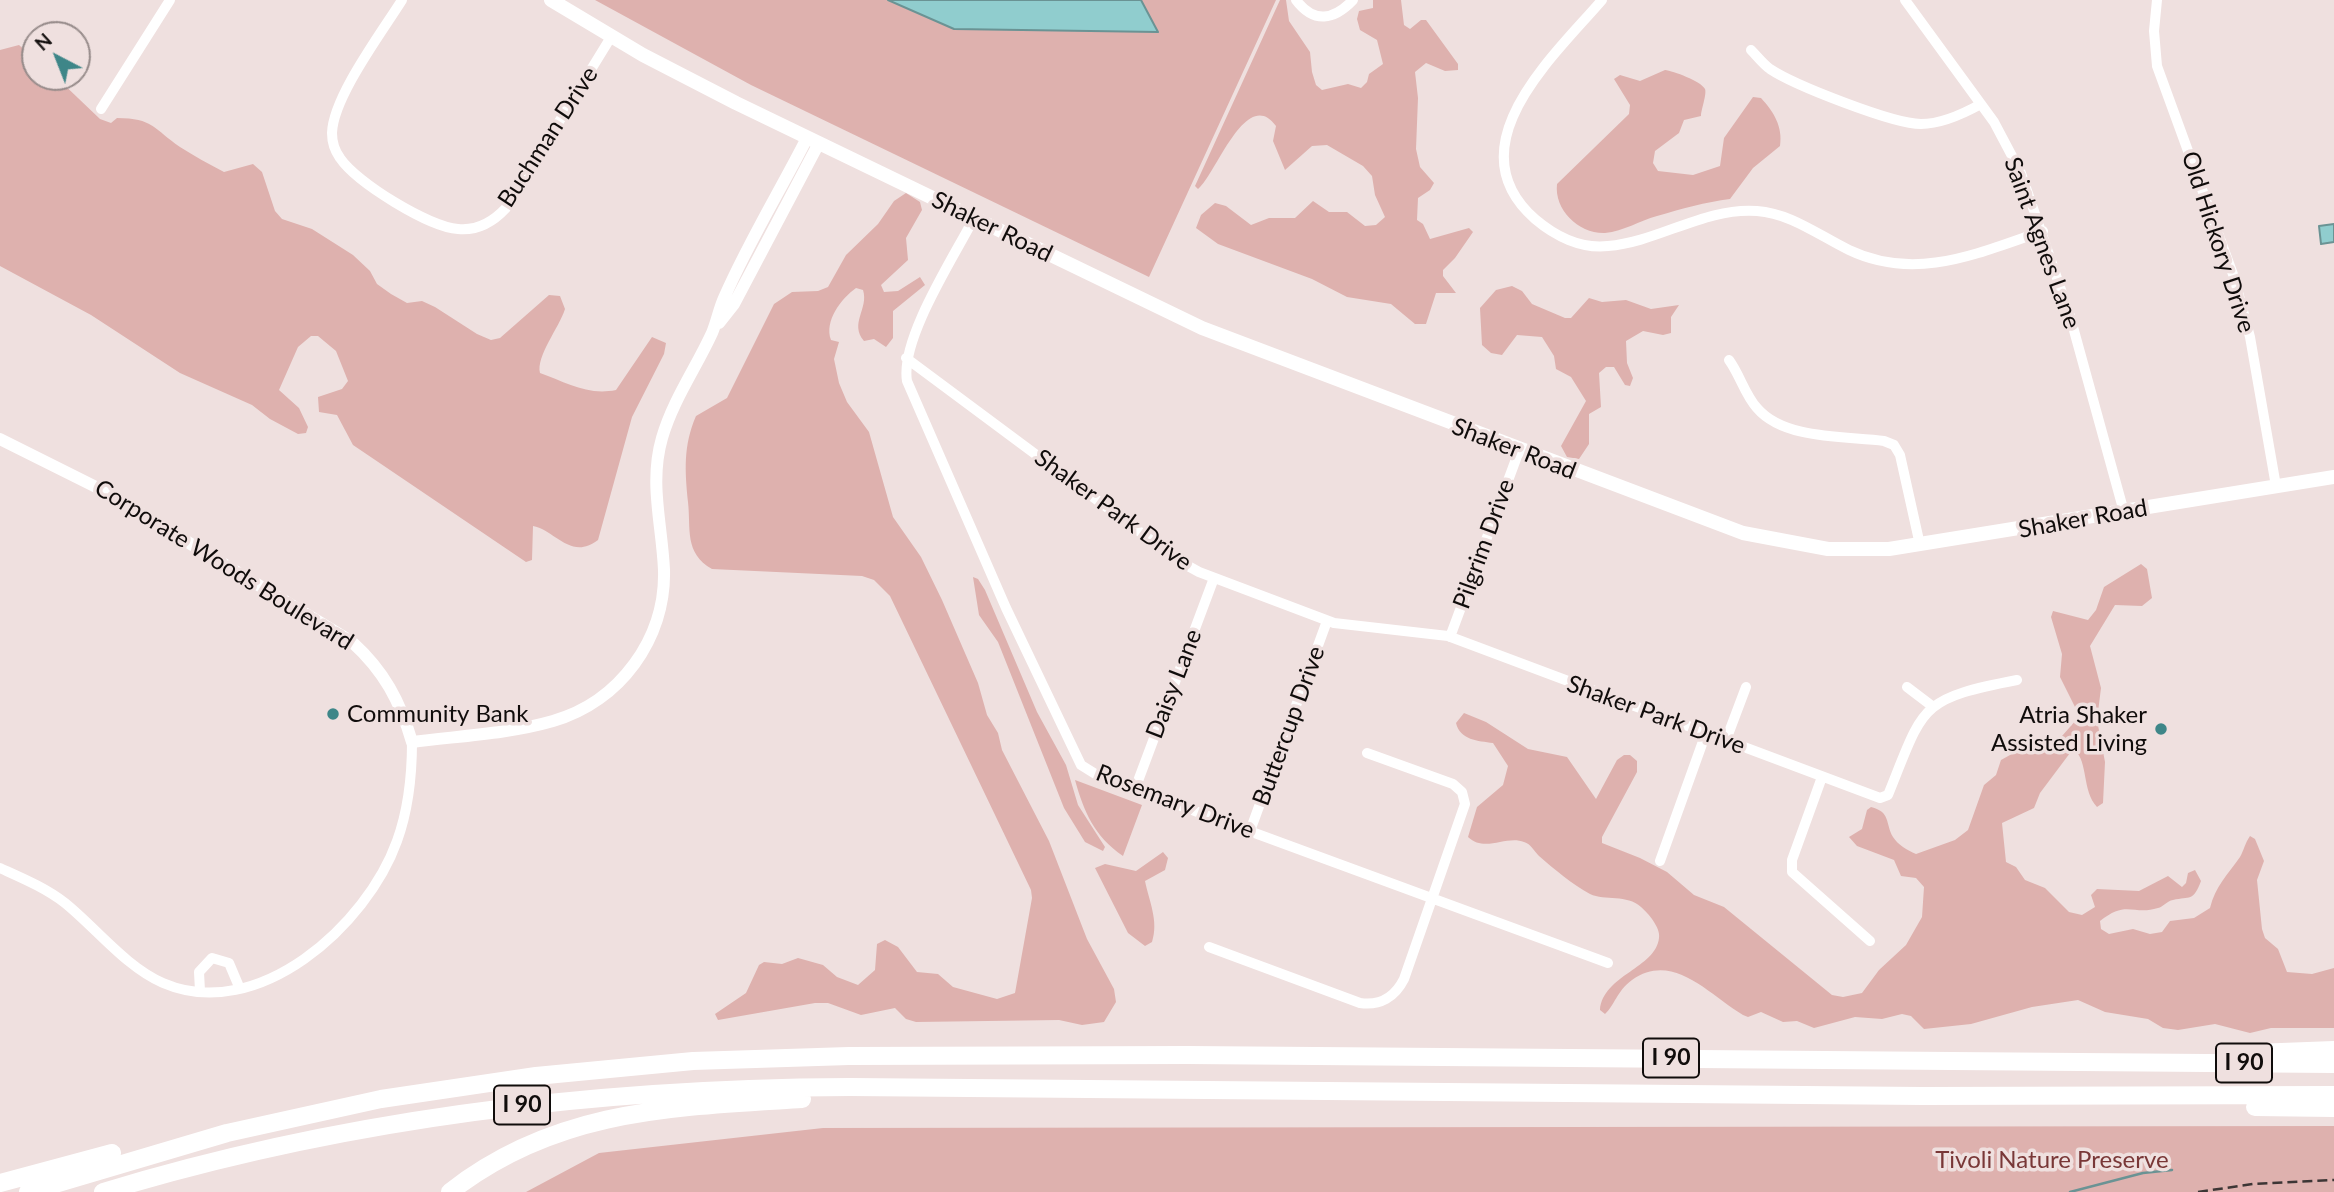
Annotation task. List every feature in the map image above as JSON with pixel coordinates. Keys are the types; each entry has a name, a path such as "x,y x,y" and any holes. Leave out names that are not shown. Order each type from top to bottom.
{"highway":[{"path":"2154,1060 2334,1050"},
{"name":"I 90","path":"28,1192 125,1161 277,1121 381,1099 536,1076 745,1058 1202,1055 2154,1060 2334,1064"},
{"name":"I 90","path":"103,1192 309,1140 435,1117 538,1103 746,1088 1923,1096 2334,1095"},
{"path":"450,1192 490,1163 533,1141 608,1118 684,1106 950,1090"},
{"path":"1923,1096 1996,1104 2334,1108"},
{"path":"0,1183 148,1144 277,1121"}],"main road":[{"name":"Shaker Road","path":"551,0 611,37 744,107 1115,287 1248,348 1712,523 1772,541 1859,550 1920,545 2334,477"}],"street":[{"path":"101,109 170,0"},
{"name":"Buchman Drive","path":"402,0 339,105 332,129 334,145 340,159 357,175 419,215 452,229 482,226 506,208 611,37"},
{"path":"1296,0 1311,14 1326,18 1336,15 1353,0"},
{"path":"1602,0 1527,88 1512,113 1507,132 1505,154 1511,184 1525,209 1555,233 1583,244 1609,246 1725,213 1756,211 1786,218 1873,260 1911,266 1948,262 2043,231"},
{"name":"Saint Agnes Lane","path":"1905,0 1981,104 2012,154 2043,231 2080,349 2124,512"},
{"name":"Old Hickory Drive","path":"2157,0 2154,31 2157,66 2234,278 2253,351 2276,486"},
{"path":"1751,50 1767,67 1791,80 1901,121 1923,124 1942,121 1981,104"},
{"path":"412,742 533,726 565,717 609,691 636,663 656,623 663,591 664,569 655,491 659,450 671,413 712,332 734,304 813,141"},
{"path":"906,358 913,335 974,218"},
{"name":"Shaker Park Drive","path":"906,358 1183,564 1327,621 1450,637 1822,777 1885,797 1914,730 1932,706"},
{"name":"Rosemary Drive","path":"906,358 906,376 912,395 1006,608 1076,758 1093,774 1608,963"},
{"path":"1729,360 1756,407 1778,423 1805,431 1884,441 1894,445 1900,455 1920,545"},
{"name":"Corporate Woods Boulevard","path":"0,439 102,490 352,642 373,660 398,699 412,742 408,807 397,843 363,902 317,951 279,975 240,989 200,990 174,987 151,977 63,902 0,867"},
{"name":"Pilgrim Drive","path":"1450,637 1519,450"},
{"name":"Daisy Lane","path":"1135,789 1213,578"},
{"name":"Buttercup Drive","path":"1251,831 1327,621"},
{"path":"1907,687 1932,706 1966,691 2017,680"},
{"path":"1727,740 1746,687"},
{"path":"1660,861 1706,733"},
{"path":"1209,947 1355,1002 1374,1004 1388,998 1402,983 1464,813 1463,795 1453,784 1367,753"},
{"path":"1822,777 1793,860 1793,872 1870,941"},
{"path":"200,990 199,972 212,958 229,963 240,989"}],"green space":[{"path":"595,0 1276,0 1149,277 751,85"},
{"path":"1280,0 1286,0 1289,21 1310,52 1316,85 1322,90 1348,84 1361,88 1367,82 1369,74 1383,64 1377,40 1360,30 1357,19 1359,11 1373,8 1373,0 1401,0 1404,25 1410,29 1421,20 1426,20 1458,64 1458,70 1445,71 1426,63 1415,72 1418,98 1416,149 1420,167 1434,183 1430,190 1418,198 1417,220 1423,224 1430,239 1469,228 1473,232 1443,270 1443,276 1456,293 1436,293 1426,324 1415,324 1391,304 1347,297 1312,279 1218,244 1196,228 1201,215 1215,203 1226,206 1251,225 1269,218 1295,218 1313,201 1329,212 1347,212 1365,226 1376,225 1385,217 1375,195 1372,176 1363,166 1327,145 1312,146 1285,170 1273,141 1276,126 1265,116 1254,117 1243,125 1205,181 1198,189 1195,186"},
{"path":"21,47 21,91 71,91 100,119 111,123 117,118 146,122 180,147 224,172 253,164 262,172 275,211 282,219 312,229 353,255 370,271 377,284 391,294 407,303 422,301 435,307 477,334 491,340 500,338 549,295 560,296 565,309 541,358 540,373 586,390 616,390 652,337 666,343 664,354 632,417 598,540 588,546 571,546 533,526 532,560 526,562 353,445 337,415 319,412 318,397 342,389 348,381 336,351 318,336 311,336 298,347 279,390 299,408 308,427 306,433 298,434 270,419 252,405 180,373 91,315 0,266 0,50"},
{"path":"1665,70 1698,83 1705,89 1705,94 1701,116 1684,120 1679,133 1655,151 1653,163 1658,171 1693,175 1720,166 1724,138 1753,97 1761,98 1774,114 1779,126 1780,146 1753,168 1730,199 1675,211 1612,232 1595,232 1578,225 1564,211 1557,194 1557,184 1629,114 1630,105 1614,79 1620,75 1640,81"},
{"path":"906,193 920,202 922,210 906,238 908,260 881,285 884,292 898,291 920,277 925,285 893,311 893,338 886,347 874,339 864,341 860,334 858,328 864,303 863,290 856,288 845,298 835,311 829,333 831,340 839,342 834,359 839,383 847,402 869,432 893,517 921,557 942,600 978,683 987,715 998,733 1002,750 1049,841 1087,939 1114,989 1116,1002 1104,1022 1082,1025 1059,1020 916,1022 906,1019 895,1008 861,1015 828,1003 718,1020 715,1014 746,993 759,965 764,962 782,964 798,958 823,965 837,977 858,985 875,970 877,944 885,940 898,947 917,972 938,974 953,987 997,999 1015,993 1032,898 1031,890 890,596 874,580 862,576 712,569 697,556 691,540 686,459 696,416 727,398 774,304 792,292 818,291 828,287 846,255 878,224 894,201"},
{"path":"1512,286 1522,291 1532,304 1565,318 1571,318 1589,298 1602,302 1626,300 1651,309 1679,305 1671,317 1671,333 1663,335 1643,331 1626,341 1627,363 1633,378 1630,386 1625,385 1614,367 1606,367 1599,373 1601,407 1589,414 1589,444 1579,459 1567,457 1561,446 1586,401 1571,377 1556,369 1554,356 1542,337 1517,335 1502,355 1491,353 1482,345 1480,308 1496,290"},
{"path":"2141,564 2147,569 2152,598 2142,606 2115,605 2090,646 2101,688 2097,720 2105,762 2103,803 2097,807 2092,800 2082,762 2075,751 2070,753 2040,793 2034,808 2002,823 2006,862 2016,867 2025,880 2045,888 2069,912 2082,915 2095,907 2091,895 2097,889 2139,891 2168,876 2182,887 2186,883 2188,873 2195,870 2201,881 2196,892 2190,897 2149,910 2124,909 2109,914 2100,921 2101,929 2109,934 2133,929 2150,934 2162,932 2170,921 2194,918 2210,908 2219,887 2240,857 2250,836 2255,839 2264,861 2257,880 2265,938 2278,949 2287,972 2312,974 2334,968 2334,1028 2271,1028 2250,1033 2215,1024 2178,1030 2163,1028 2148,1019 2105,1012 2078,1000 2032,1007 1971,1024 1924,1029 1911,1016 1902,1014 1882,1019 1855,1017 1814,1028 1797,1021 1783,1022 1761,1012 1748,1017 1690,979 1662,970 1647,972 1632,980 1622,989 1605,1014 1600,1010 1603,998 1610,988 1640,965 1656,948 1659,934 1650,917 1641,907 1629,900 1590,894 1551,866 1526,843 1517,840 1481,844 1468,837 1477,807 1503,785 1508,766 1493,743 1470,739 1461,733 1456,723 1464,713 1486,722 1528,749 1567,757 1596,799 1617,760 1624,755 1630,755 1637,761 1637,772 1602,837 1602,843 1667,872 1694,895 1724,907 1832,995 1843,997 1862,993 1879,970 1906,945 1922,917 1924,887 1916,878 1901,876 1894,860 1857,846 1849,837 1862,829 1867,810 1871,807 1885,815 1897,842 1916,854 1955,840 1968,830 1984,785 1996,775 2001,760 2030,744 2062,736 2077,719 2077,711 2060,677 2062,654 2051,617 2053,611 2088,620 2096,610 2104,587"},
{"path":"973,577 978,579 985,590 1037,712 1066,765 1078,805 1105,847 1103,851 1085,842 1064,808 998,642 979,615"},
{"path":"1075,780 1142,805 1123,856 1097,832 1082,803"},
{"path":"1163,852 1168,858 1165,870 1145,881 1153,911 1154,934 1152,942 1145,946 1128,933 1095,868 1105,864 1136,871"},
{"name":"Tivoli Nature Preserve","path":"2334,1126 2334,1192 526,1192 599,1153 823,1128"}],"water":[{"path":"888,0 1141,0 1158,32 954,29"},
{"path":"2334,224 2334,242 2321,244 2319,226"}],"waterway":[{"path":"2070,1192 2143,1173 2172,1170"}],"railway":[{"path":"2198,1192 2253,1184 2334,1180"}],"place":[{"name":"Community Bank","path":"333,714"},
{"name":"Atria Shaker Assisted Living","path":"2161,729"}]}
